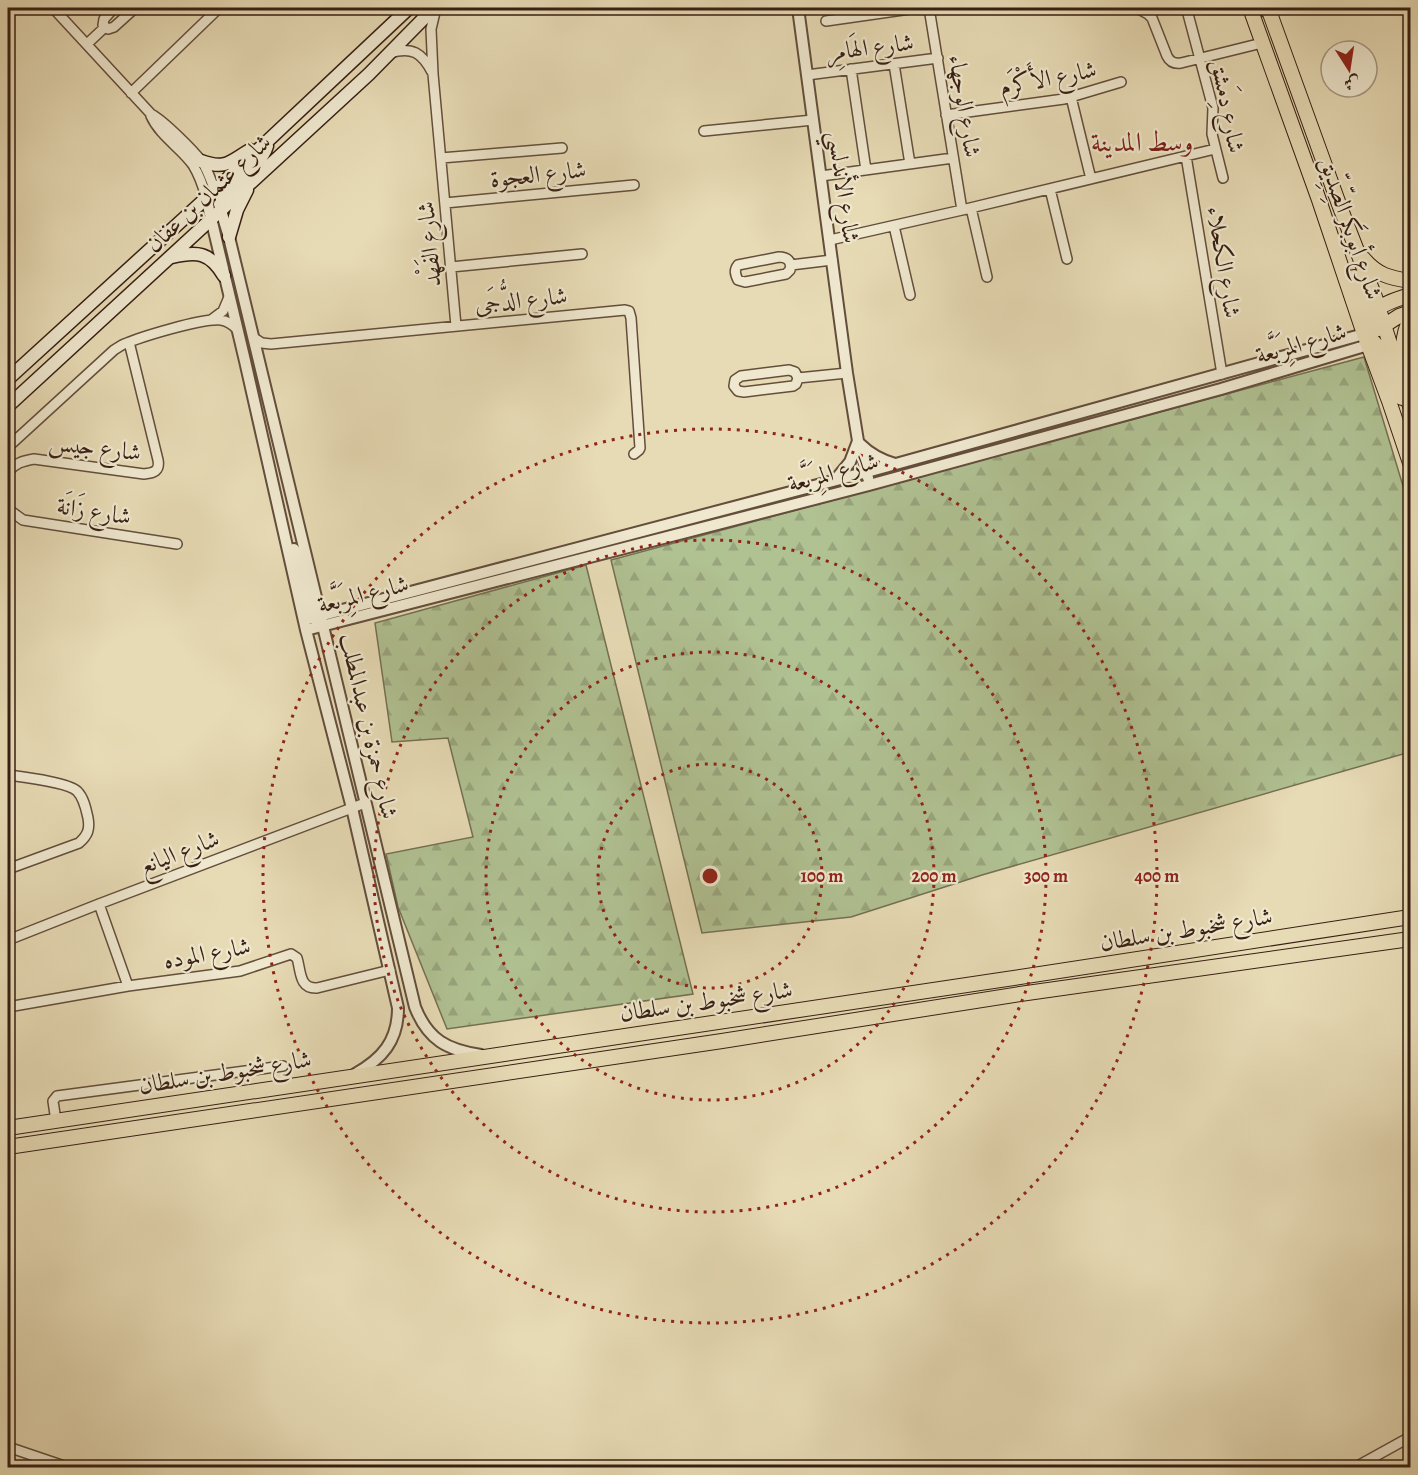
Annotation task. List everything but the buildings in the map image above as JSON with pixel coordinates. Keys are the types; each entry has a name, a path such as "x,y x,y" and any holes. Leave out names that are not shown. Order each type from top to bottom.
{"main road":[{"name":"شارع عثمان بن عفان","path":"8,379 409,8"},
{"name":"شارع عثمان بن عفان","path":"8,406 369,74 435,8"},
{"name":"شارع أبوبَكر الصِّدِّيق","path":"1250,8 1410,463"},
{"name":"شارع أبوبَكر الصِّدِّيق","path":"1267,8 1359,254 1375,311 1384,325 1409,403"},
{"path":"201,161 215,166 226,164 269,139"},
{"path":"224,207 222,199 224,194 262,156 269,139"},
{"path":"229,237 237,210 252,181"},
{"path":"1319,200 1325,205 1334,221 1363,301 1375,311"},
{"path":"170,257 195,253 214,262 224,276"},
{"path":"1359,254 1383,275 1410,281"},
{"path":"1409,403 1400,397 1395,388 1381,350 1368,339 1367,323 1375,311 1410,295"},
{"path":"1368,339 1384,325 1410,312"},
{"path":"1409,403 1404,342 1405,330 1410,320"},
{"path":"1337,929 1344,923 1356,919 1410,910"},
{"name":"شارع شخبوط بن سلطان","path":"8,1128 1410,917"},
{"name":"شارع شخبوط بن سلطان","path":"8,1147 722,1041 1020,994 1410,939"}],"street":[{"path":"52,8 151,114 162,121 201,161 207,170 211,218 224,276 282,521 300,565 314,622"},
{"path":"105,27 104,19 114,8"},
{"path":"105,27 108,29 114,27 135,8"},
{"path":"131,93 219,8"},
{"name":"شارع الفَهْد","path":"435,8 431,29 433,74 456,326"},
{"name":"شارع الأندلسي","path":"798,8 858,441 857,452 866,485"},
{"path":"825,21 917,8"},
{"name":"شارع الوجهاء","path":"930,8 953,158 987,277"},
{"path":"1127,8 1138,8 1152,18 1167,56 1172,62 1181,63 1262,43"},
{"name":"شارع دِمَشق","path":"1186,11 1213,108 1212,134 1223,178"},
{"path":"87,44 105,27"},
{"path":"388,54 408,50 417,53 428,64 433,74"},
{"name":"شارع الهَامِر","path":"807,75 938,58"},
{"path":"894,64 910,164"},
{"path":"851,69 866,170"},
{"name":"شارع الأَكْرَم","path":"946,115 1071,97 1121,82"},
{"path":"1071,97 1091,179"},
{"path":"151,114 154,122 193,166 210,193"},
{"name":"شارع الأندلسي","path":"704,131 813,120"},
{"path":"441,158 562,148"},
{"path":"830,240 1215,149"},
{"name":"شارع الكحلاء","path":"1186,156 1222,374"},
{"path":"821,176 953,158"},
{"name":"شارع العجوة","path":"445,203 634,185"},
{"path":"1050,189 1067,259"},
{"name":"شارع حمزة بن عبدالمطلب","path":"210,193 224,207 229,237 259,360 352,808 398,1008 398,1018 392,1038 378,1059 352,1076"},
{"path":"894,226 910,295"},
{"path":"451,267 582,254"},
{"name":"شارع الأندلسي","path":"779,257 786,258 791,265 786,274 745,282 738,280 735,273 737,267 742,263 779,257"},
{"name":"شارع الأندلسي","path":"791,265 832,260"},
{"path":"212,321 223,310 229,297"},
{"name":"شارع الدُّجَى","path":"254,338 271,345 629,311 640,448 634,454"},
{"path":"8,447 114,350 129,342 178,327 212,321 225,321 237,329"},
{"name":"شارع المِرَبَّعة","path":"314,622 1222,374 1368,339"},
{"name":"شارع المِرَبَّعة","path":"314,622 866,485 1221,389 1368,339"},
{"name":"شارع جيس","path":"8,472 12,466 34,459 144,474 156,471 159,467 158,460 129,342"},
{"path":"259,360 263,351 271,345"},
{"path":"789,370 795,372 798,378 793,386 755,391 740,392 734,386 735,380 741,376 789,370"},
{"path":"798,378 847,373"},
{"path":"836,480 850,462 858,441 875,456 896,464"},
{"name":"شارع زَانَة","path":"8,509 23,520 177,544"},
{"name":"شارع حمزة بن عبدالمطلب","path":"314,622 365,803 415,1007 427,1030 437,1041 448,1047 487,1056"},
{"path":"8,775 76,790 84,802 89,828 87,836 79,843 8,869"},
{"name":"شارع اليانع","path":"8,940 365,803"},
{"path":"99,904 128,986"},
{"name":"شارع الموده","path":"8,1007 128,986 240,971 291,954 297,958 302,980 310,988 390,970"},
{"path":"56,1121 53,1101 57,1096 283,1066"},
{"path":"1354,1467 1410,1437"},
{"path":"8,1447 70,1467"}],"green space":[{"path":"1364,357 1410,509 1410,752 982,875 851,917 702,933 611,560"},
{"path":"586,565 693,994 447,1029 398,907 386,854 473,837 448,738 392,742 375,623"}],"district":[{"name":"وسط المدينة","path":"1142,142"}]}
